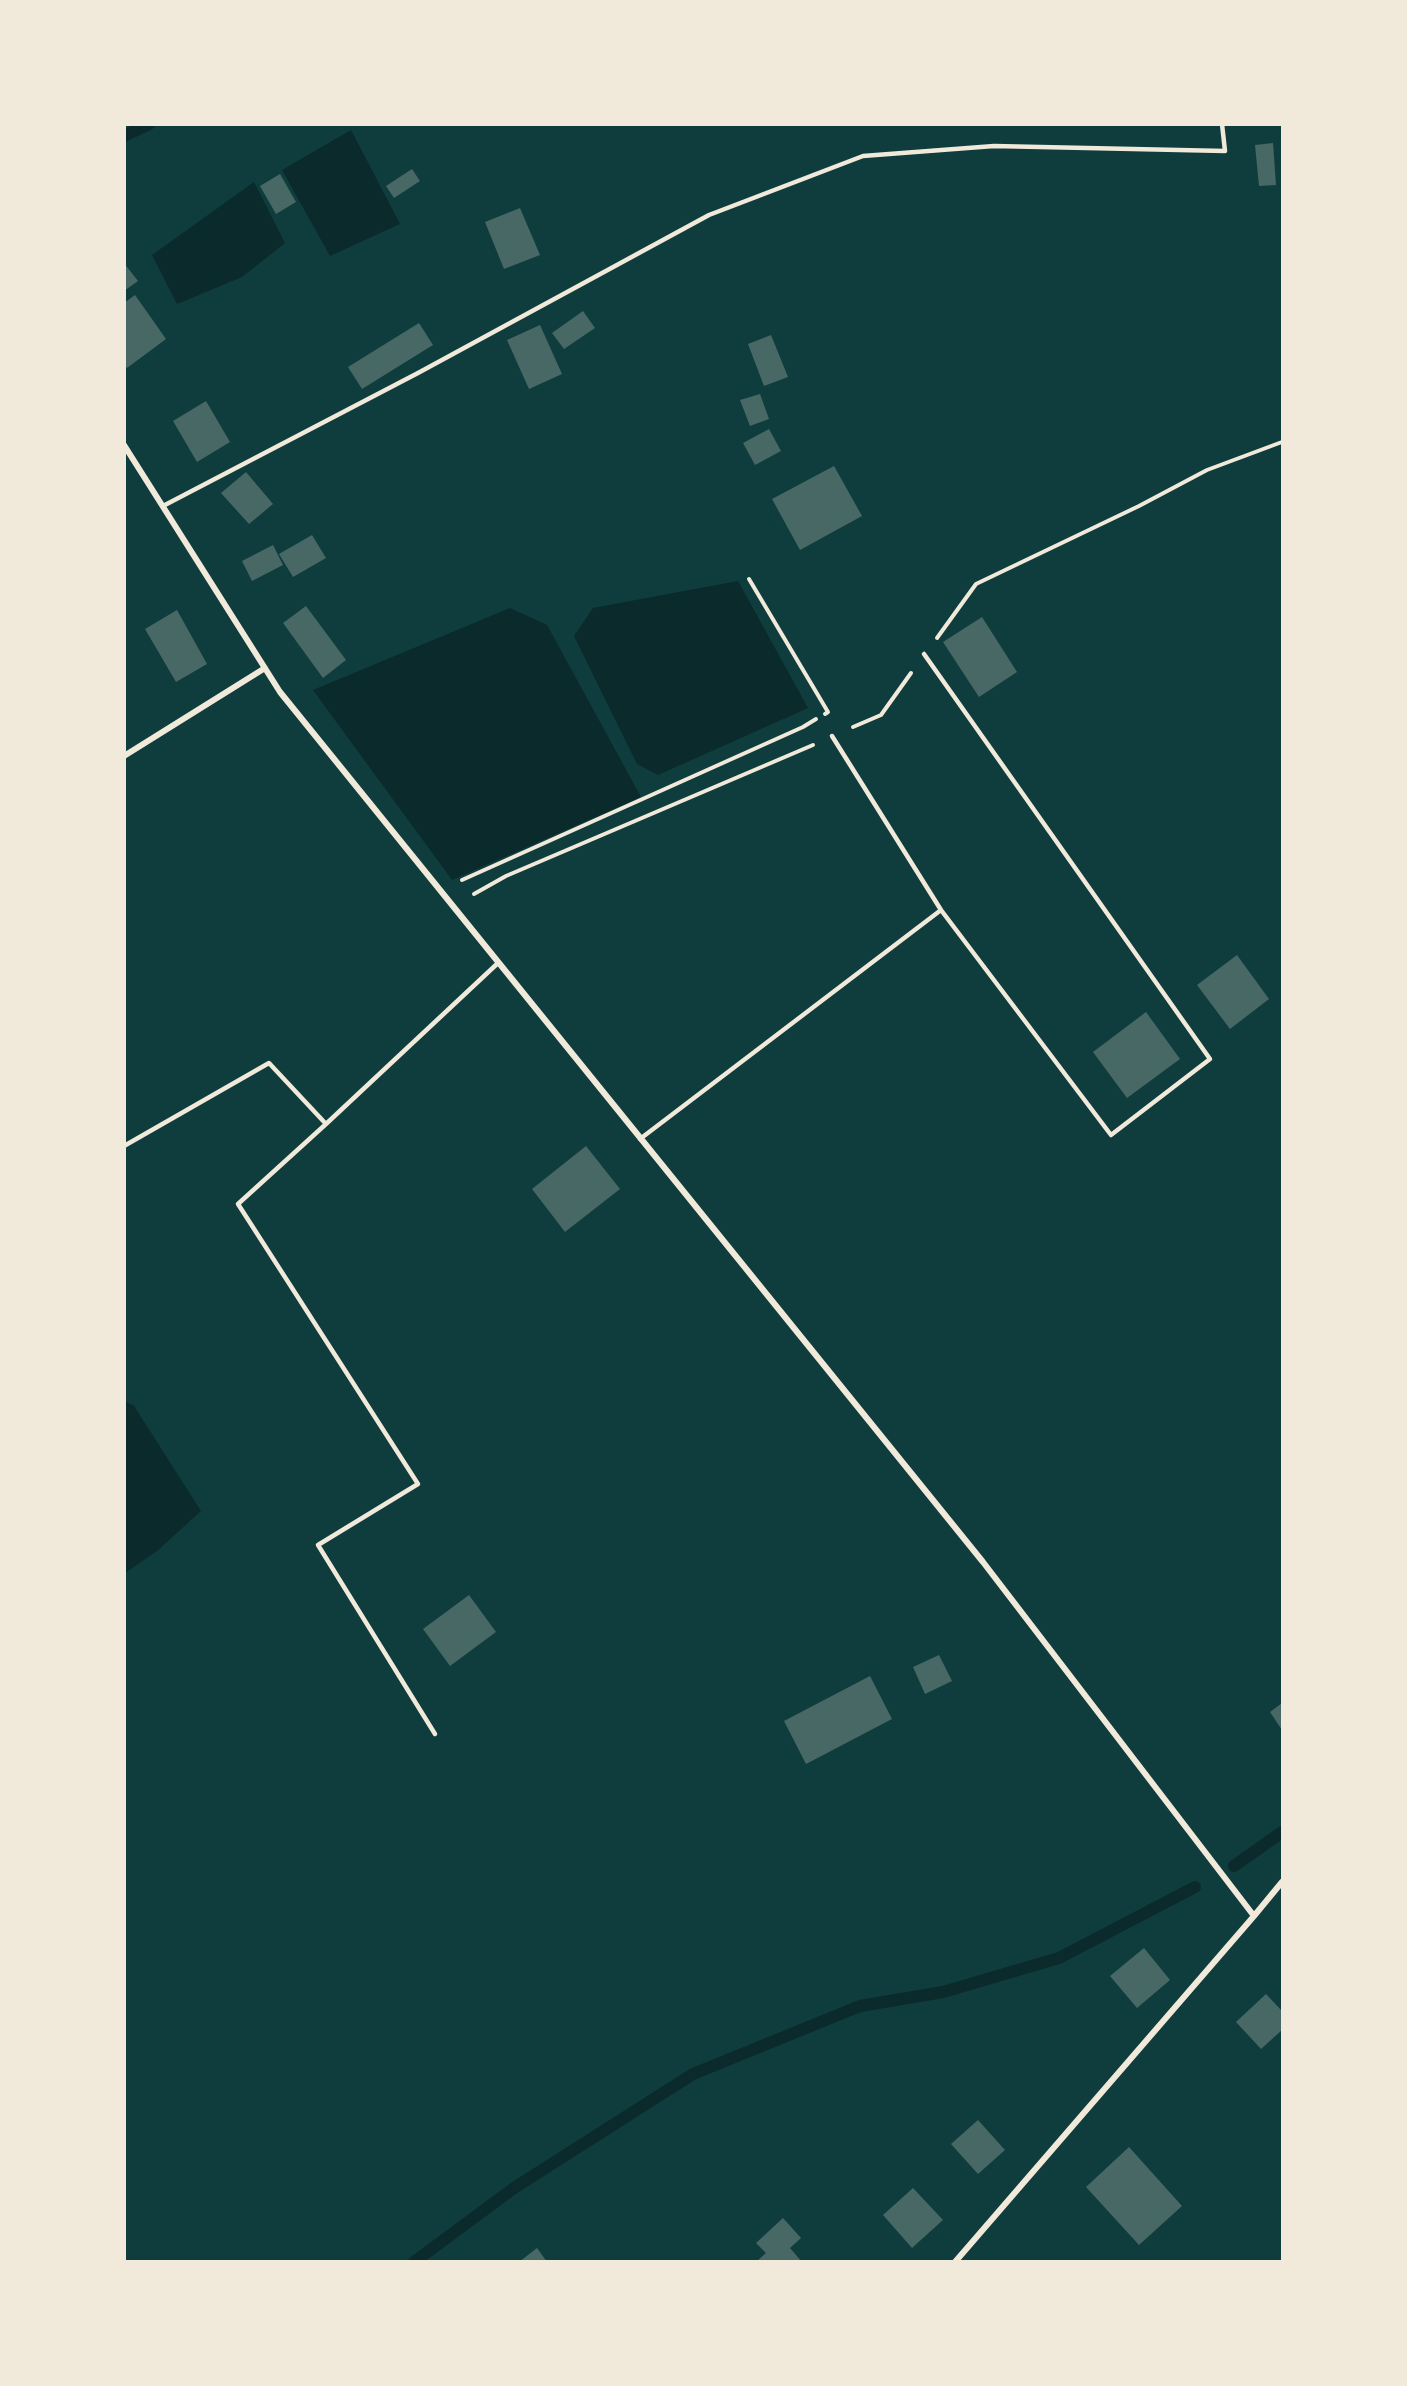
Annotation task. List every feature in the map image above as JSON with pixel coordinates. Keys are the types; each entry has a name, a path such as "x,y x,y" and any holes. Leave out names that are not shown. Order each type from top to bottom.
{"street":[{"path":"124,445 280,692 983,1562 1254,1916"},
{"path":"124,756 265,668"},
{"path":"955,2262 1282,1882"}],"lane":[{"path":"163,506 418,373 709,215 863,156 994,146 1225,151 1222,124"},
{"path":"832,736 941,910 1111,1135 1210,1059 924,654"},
{"path":"640,1139 941,910"},
{"path":"435,1734 318,1545 418,1484 238,1204 498,963"},
{"path":"124,1146 268,1063 326,1124"}],"path":[{"path":"453,906 506,876 881,715 976,585 1139,506 1207,470 1282,442"},
{"path":"440,890 802,727 828,712 749,579"}],"water":[{"path":"351,130 400,224 330,256 282,170"},
{"path":"254,182 285,243 242,277 177,304 152,255"},
{"path":"738,581 808,708 658,775 637,764 574,636 593,608"},
{"path":"510,608 547,625 641,797 452,880 313,690"},
{"path":"125,1401 134,1406 201,1511 157,1551 125,1573"}],"building":[{"path":"1273,143 1276,185 1259,186 1255,145"},
{"path":"412,169 420,181 394,198 386,186"},
{"path":"280,174 296,202 276,214 260,186"},
{"path":"520,208 540,255 504,269 485,222"},
{"path":"124,263 138,281 124,291"},
{"path":"135,295 166,339 127,368 124,364 124,303"},
{"path":"583,311 595,328 564,349 552,333"},
{"path":"419,323 433,345 362,389 348,367"},
{"path":"540,325 562,374 529,389 507,340"},
{"path":"771,335 788,377 764,386 748,344"},
{"path":"760,394 769,419 750,426 740,400"},
{"path":"206,401 230,442 197,462 173,421"},
{"path":"769,429 781,451 755,465 743,443"},
{"path":"834,466 862,516 800,550 772,499"},
{"path":"246,472 273,504 249,524 221,493"},
{"path":"312,535 326,558 293,577 279,554"},
{"path":"273,545 283,565 252,581 242,561"},
{"path":"306,606 346,660 323,678 283,623"},
{"path":"177,610 207,664 176,682 145,629"},
{"path":"982,617 1017,672 979,697 943,642"},
{"path":"1237,955 1269,999 1230,1029 1197,985"},
{"path":"1146,1012 1180,1059 1127,1098 1093,1052"},
{"path":"586,1146 620,1189 565,1232 532,1189"},
{"path":"469,1595 496,1632 450,1666 423,1629"},
{"path":"939,1655 952,1681 925,1694 913,1667"},
{"path":"870,1676 892,1719 806,1764 784,1721"},
{"path":"1282,1703 1282,1730 1270,1712"},
{"path":"1144,1948 1170,1980 1137,2008 1110,1976"},
{"path":"1266,1994 1282,2011 1282,2030 1261,2049 1236,2022"},
{"path":"978,2120 1005,2150 978,2174 951,2144"},
{"path":"1129,2147 1182,2206 1139,2245 1086,2187"},
{"path":"913,2188 943,2220 912,2248 883,2215"},
{"path":"783,2218 801,2238 790,2248 802,2262 756,2262 766,2253 756,2243"},
{"path":"537,2248 547,2262 519,2262"}],"waterway":[{"path":"124,136 149,124"},
{"path":"1234,1866 1282,1832"},
{"path":"414,2262 514,2188 693,2074 860,2006 943,1992 1059,1958 1195,1887"}]}
